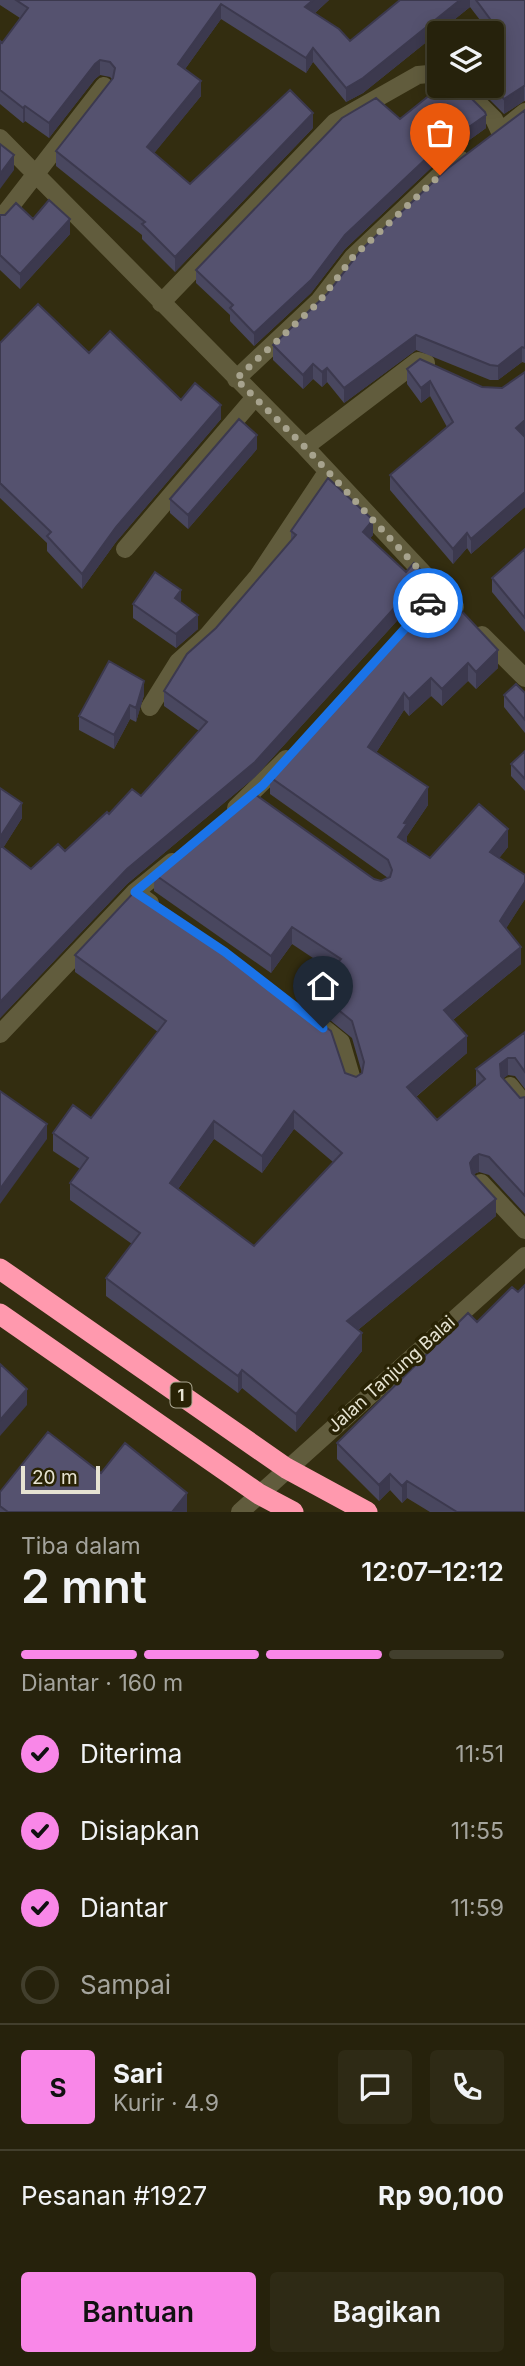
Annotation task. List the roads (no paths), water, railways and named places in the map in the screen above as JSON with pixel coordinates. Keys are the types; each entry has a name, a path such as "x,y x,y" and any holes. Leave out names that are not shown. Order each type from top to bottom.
{"highway":[{"name":"1","path":"0,1269 286,1468 367,1512"},
{"name":"1","path":"0,1314 259,1494 293,1512"}],"street":[{"path":"161,303 335,122 418,75 427,74"},
{"path":"0,220 104,86"},
{"path":"473,98 494,119 489,140"},
{"path":"236,379 319,302 353,257 440,175 525,112"},
{"path":"0,138 305,447 434,596 525,678"},
{"path":"305,447 418,362 449,373"},
{"path":"125,550 255,397"},
{"path":"150,707 178,662 207,635 258,576 327,472"},
{"path":"222,819 257,799 300,744"},
{"path":"0,1034 135,892 184,852"},
{"path":"135,892 165,912"},
{"path":"298,1007 341,1042 353,1083"},
{"path":"510,1086 525,1105"},
{"path":"481,1183 525,1230"},
{"name":"Jalan Tanjung Balai","path":"240,1512 525,1256"}]}
